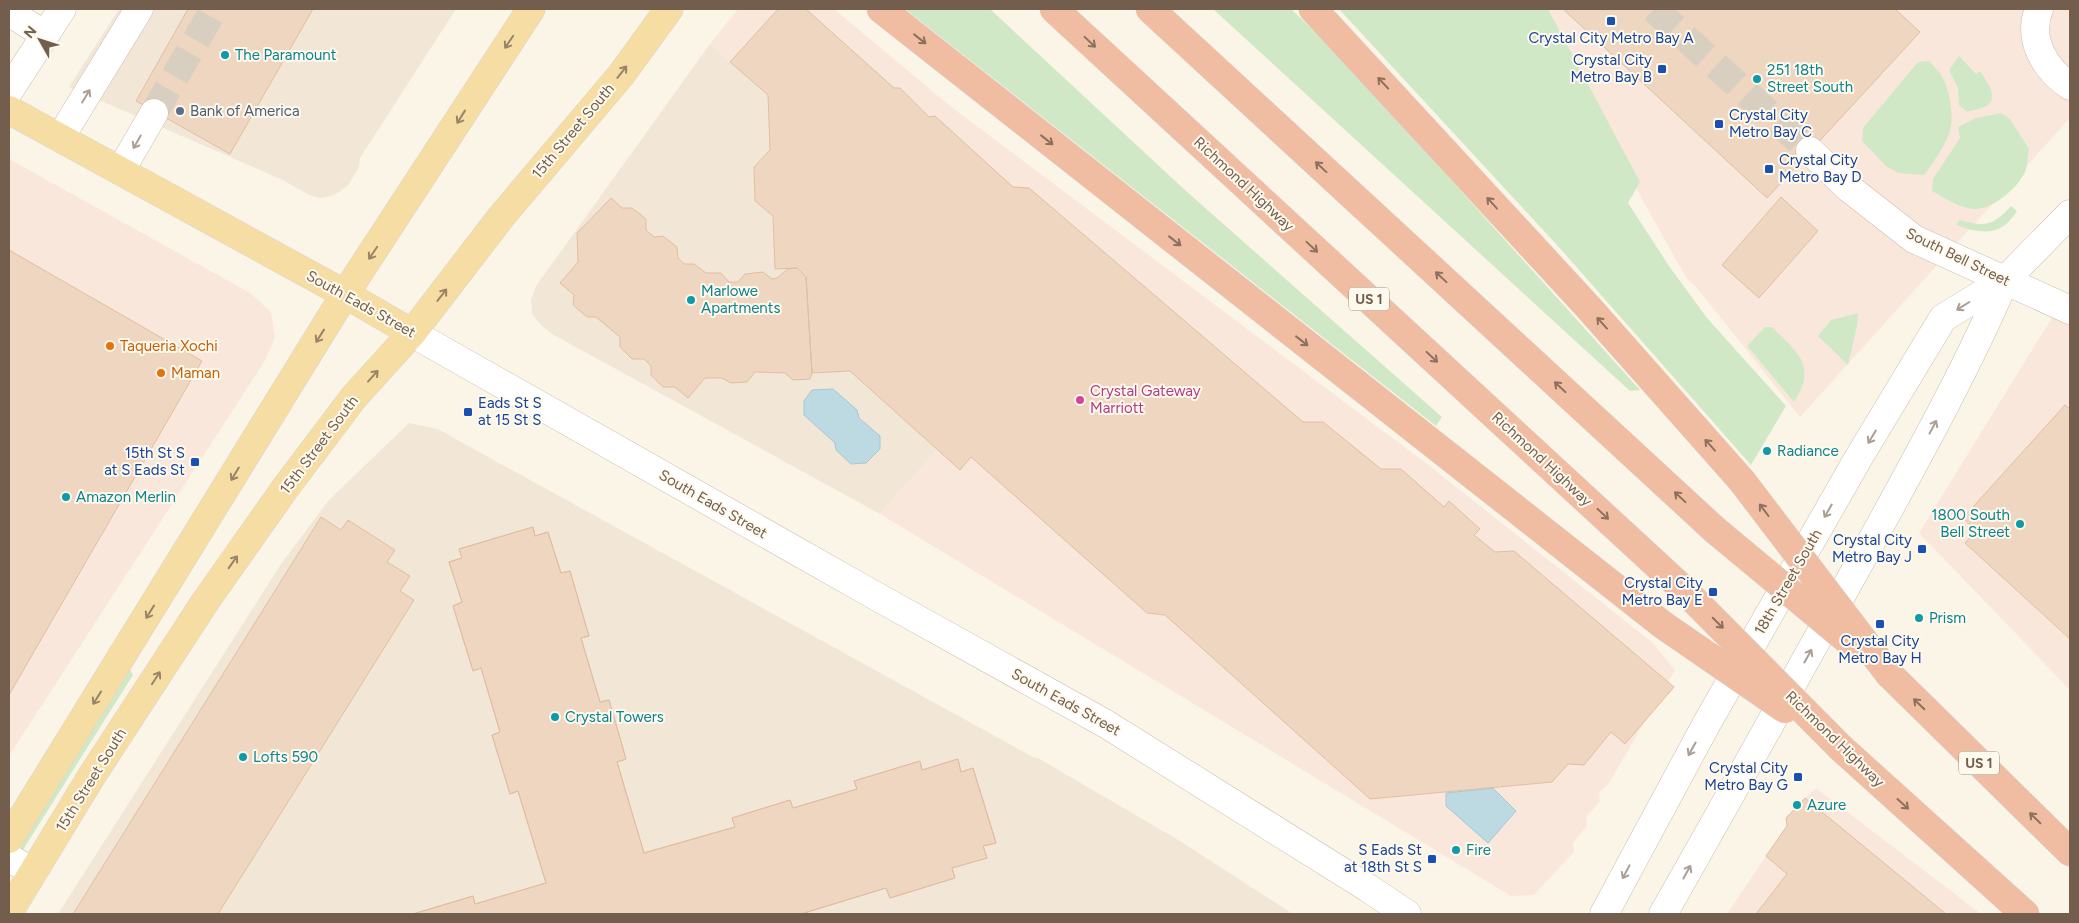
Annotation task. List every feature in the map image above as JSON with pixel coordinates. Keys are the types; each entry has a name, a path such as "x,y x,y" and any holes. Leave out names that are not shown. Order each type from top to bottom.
{"highway":[{"path":"881,9 1663,625 1841,748"},
{"name":"Richmond Highway","path":"1054,9 1683,588 1841,748 2025,914"},
{"name":"US 1","path":"1150,9 1716,530 1889,674 2070,852"},
{"path":"1313,9 1588,308 1742,481 1889,674"}],"main road":[{"path":"9,839 345,294 531,9"},
{"name":"15th Street South","path":"9,912 91,777 205,602 286,488 354,397 412,333 501,217 621,75 669,9"},
{"name":"South Eads Street","path":"9,110 121,170 412,333"}],"street":[{"path":"9,91 62,9"},
{"path":"60,138 139,9"},
{"path":"2039,9 2036,32 2040,53 2053,72 2070,86"},
{"path":"9,12 45,35"},
{"path":"121,170 154,113"},
{"name":"South Bell Street","path":"1810,151 1850,188 1914,239 2070,310"},
{"name":"18th Street South","path":"1604,914 1707,723 1860,457 1943,318 2005,280 2070,214"},
{"name":"18th Street South","path":"1663,914 1918,455 1979,339 2005,280"},
{"name":"South Eads Street","path":"412,333 1106,724 1352,877 1407,914"},
{"path":"9,858 34,872"}],"shaded area":[{"path":"119,9 456,9 360,158 359,167 349,184 331,196 320,198 309,195 283,180 69,87"},
{"name":"Crystal Gateway Marriott","path":"738,9 834,9 950,106 1431,467 1653,643 1675,670 1609,783 1599,793 1600,801 1586,817 1587,826 1573,843 1574,852 1534,895 1511,896 880,514 937,449 850,371 812,373 797,268 775,269 773,216 755,201 754,167 770,150 768,95 710,44"},
{"path":"1546,9 2070,9 2070,118 1800,417 1697,288 1687,279 1643,201"},
{"path":"710,44 768,95 773,216 797,268 850,371 938,449 880,514 552,334 532,314 531,300 536,286"},
{"path":"9,159 250,293 271,312 275,337 266,359 9,756"},
{"path":"2070,294 2070,690 1919,533 2058,308"},
{"name":"Crystal Towers","path":"409,423 438,429 1033,757 1038,758 1180,841 1293,914 58,914 281,564 328,501"},
{"path":"1816,788 1981,914 1727,914 1805,798"}],"green space":[{"path":"905,9 990,9 1186,191 1442,417 1436,426"},
{"path":"1213,9 1291,9 1334,50 1640,390 1630,391"},
{"path":"1339,9 1548,9 1640,182 1628,203 1669,266 1707,318 1786,406 1751,465 1557,245"},
{"path":"1959,56 1976,74 1980,71 1988,84 1992,98 1990,103 1982,108 1967,112 1959,105 1958,88 1949,70"},
{"path":"1929,61 1942,76 1947,89 1952,113 1951,128 1941,150 1924,175 1898,173 1886,166 1862,141 1863,128 1918,62"},
{"path":"2001,113 2010,119 2029,149 2026,170 2017,185 2004,197 1989,206 1974,209 1958,205 1932,191 1933,179 1960,138 1958,127 1976,118"},
{"path":"2011,206 2017,211 2011,219 1997,229 1982,231 1956,225 1960,220 1976,224 1994,221"},
{"path":"1858,313 1848,365 1818,336 1831,320"},
{"path":"1765,327 1772,327 1789,344 1801,360 1804,378 1794,402 1747,346"},
{"path":"124,668 130,669 133,675 9,872 9,851"}],"water":[{"path":"833,389 857,410 859,418 880,436 880,449 866,463 851,464 836,450 835,443 804,415 804,401 812,390"},
{"path":"1493,788 1516,811 1488,843 1446,806 1446,793"}],"building":[{"name":"The Paramount","path":"188,9 313,9 230,154 136,101"},
{"name":"Crystal Gateway Marriott","path":"778,9 806,9 894,88 900,88 929,117 935,116 1013,187 1029,188 1303,422 1323,422 1381,469 1401,469 1444,507 1449,501 1480,529 1474,535 1495,552 1514,551 1674,687 1625,744 1611,732 1584,765 1568,764 1552,782 1370,799 1165,615 1147,613 971,457 960,470 850,371 812,373 806,277 797,268 775,269 773,216 755,201 754,167 770,150 768,95 730,62"},
{"name":"251 18th Street South","path":"1563,9 1895,9 1920,32 1767,198"},
{"path":"1781,197 1818,231 1759,298 1722,265"},
{"name":"Marlowe Apartments","path":"611,198 622,208 632,208 646,219 646,230 654,237 663,236 677,247 678,258 684,264 694,264 706,273 721,273 729,282 738,282 745,274 763,272 772,279 777,278 788,269 797,268 806,277 812,373 810,379 793,380 785,373 755,372 747,382 731,383 722,378 705,378 688,398 675,387 663,387 651,375 651,366 644,359 632,359 620,347 620,337 596,317 587,317 573,305 574,295 560,283 578,262 577,233"},
{"name":"Amazon Merlin","path":"9,250 202,361 9,695"},
{"name":"1800 South Bell Street","path":"2065,405 2070,409 2070,639 1965,543 1976,530 1963,518"},
{"name":"Lofts 590","path":"321,517 341,530 348,520 395,550 387,562 410,576 400,591 414,600 218,914 73,914"},
{"name":"Crystal Towers","path":"533,527 535,536 548,532 561,573 570,571 589,636 581,638 600,702 609,700 626,759 617,762 644,853 735,827 732,818 790,800 793,808 857,789 854,781 920,761 922,770 958,759 961,772 973,768 996,843 983,846 987,858 952,868 955,878 890,898 886,888 801,914 413,914 473,896 475,904 546,883 518,791 510,794 492,735 500,732 481,668 473,671 453,606 462,602 449,562 462,558 459,549"},
{"name":"Crystal Towers","path":"533,527 535,536 548,532 561,573 570,571 589,636 581,638 600,702 609,700 626,759 617,762 644,853 735,827 732,818 790,800 793,808 857,789 854,781 920,761 922,770 958,759 961,772 973,768 996,843 983,846 987,858 952,868 955,878 890,898 886,888 801,914 413,914 473,896 475,904 546,883 518,791 510,794 492,735 500,732 481,668 473,671 453,606 462,602 449,562 462,558 459,549"},
{"path":"1805,798 1946,914 1756,914 1787,874 1766,856 1787,826 1786,818"}],"tunnel":[{"path":"154,113 214,9"},
{"path":"1654,9 1810,151"}],"place":[{"name":"Crystal City Metro Bay A","path":"1611,21"},
{"name":"The Paramount","path":"225,55"},
{"name":"Crystal City Metro Bay B","path":"1662,69"},
{"name":"251 18th Street South","path":"1757,79"},
{"name":"Bank of America","path":"180,111"},
{"name":"Crystal City Metro Bay C","path":"1719,124"},
{"name":"Crystal City Metro Bay D","path":"1769,169"},
{"name":"Marlowe Apartments","path":"691,300"},
{"name":"Taqueria Xochi","path":"110,346"},
{"name":"Maman","path":"161,373"},
{"name":"Crystal Gateway Marriott","path":"1080,400"},
{"name":"Eads St S at 15 St S","path":"468,412"},
{"name":"Radiance","path":"1767,451"},
{"name":"15th St S at S Eads St","path":"195,462"},
{"name":"Amazon Merlin","path":"66,497"},
{"name":"1800 South Bell Street","path":"2020,524"},
{"name":"Crystal City Metro Bay J","path":"1922,549"},
{"name":"Crystal City Metro Bay E","path":"1713,592"},
{"name":"Prism","path":"1919,618"},
{"name":"Crystal City Metro Bay H","path":"1880,624"},
{"name":"Crystal Towers","path":"555,717"},
{"name":"Lofts 590","path":"243,757"},
{"name":"Crystal City Metro Bay G","path":"1798,777"},
{"name":"Azure","path":"1797,805"},
{"name":"Fire","path":"1456,850"},
{"name":"S Eads St at 18th St S","path":"1432,859"}]}
